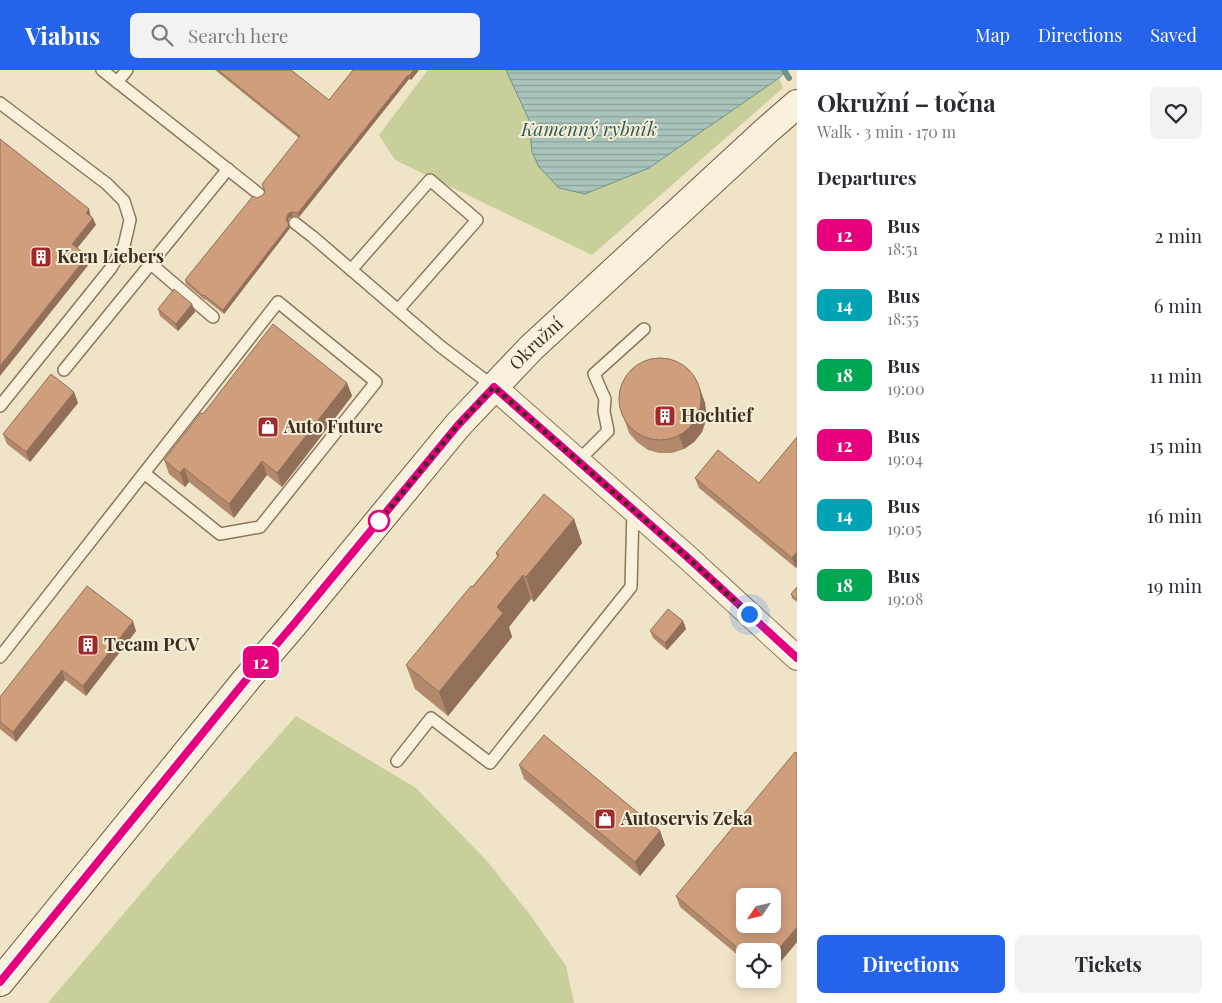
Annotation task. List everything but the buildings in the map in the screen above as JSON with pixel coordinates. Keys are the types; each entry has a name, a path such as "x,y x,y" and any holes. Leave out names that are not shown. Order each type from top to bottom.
{"main road":[{"name":"Okružní","path":"0,982 246,680 458,425 531,348 797,104"}],"street":[{"path":"494,387 686,556 797,658"}],"lane":[{"path":"102,70 259,194"},
{"path":"117,82 127,70"},
{"path":"0,103 107,184 124,201 130,220 124,246 111,268 0,406"},
{"path":"64,370 228,169"},
{"path":"351,270 430,180 470,214 477,220 398,310"},
{"path":"294,222 446,350 494,387"},
{"path":"151,264 213,317"},
{"path":"0,657 144,473 278,302 376,382 260,527 220,534 144,473"},
{"path":"578,461 608,430 604,411 606,399 594,374 644,329"},
{"path":"397,761 431,718 490,762 631,587 633,509"}],"green space":[{"path":"428,70 506,70 529,120 532,152 649,168 779,78 783,88 592,255 395,160 379,135"},
{"path":"296,716 416,788 487,861 531,916 566,966 574,1003 48,1003 159,872"}],"water":[{"name":"Kamenný rybník","path":"506,70 788,70 649,168 585,194 559,188 539,167 532,152 529,120"}],"waterway":[{"path":"784,70 789,78"}],"bus line":[{"name":"12","path":"0,982 246,680 458,425 494,387 686,556 797,658"}],"place":[{"name":"Kern Liebers","path":"41,257"},
{"name":"Hochtief","path":"665,416"},
{"name":"Auto Future","path":"268,427"},
{"name":"Tecam PCV","path":"88,645"},
{"name":"Autoservis Zeka","path":"605,819"}],"route":[{"path":"379,521 377,524 458,425 494,387 749,614"}]}
